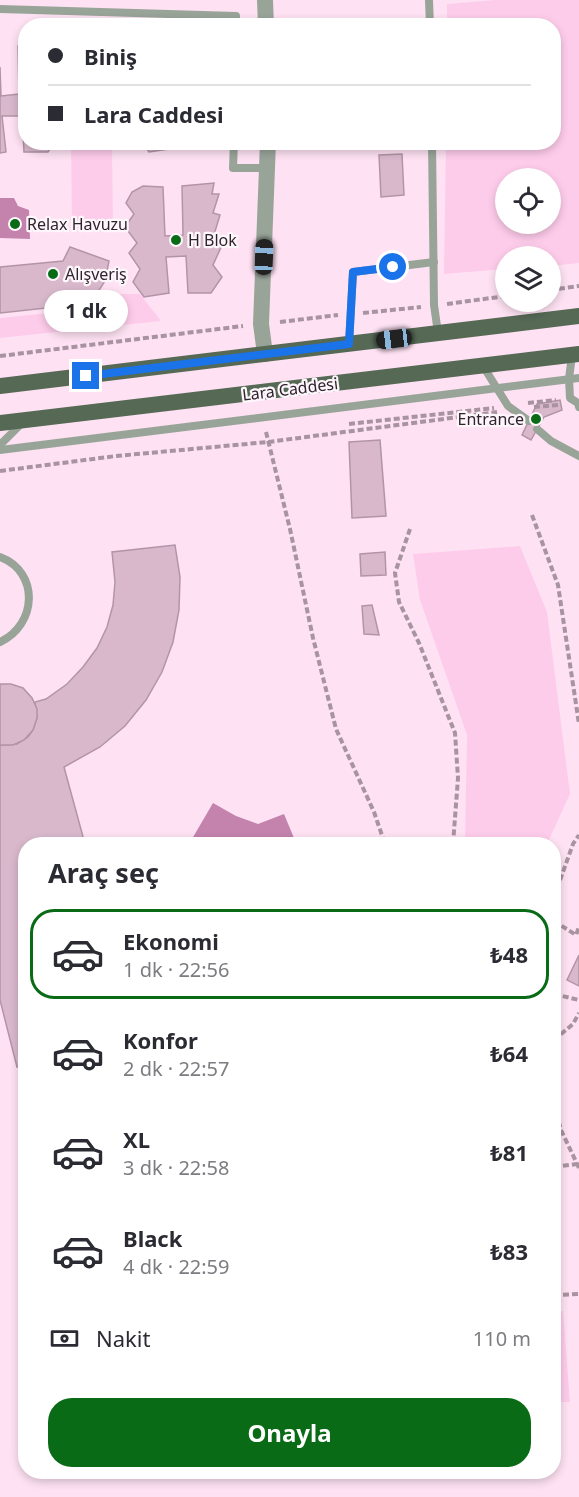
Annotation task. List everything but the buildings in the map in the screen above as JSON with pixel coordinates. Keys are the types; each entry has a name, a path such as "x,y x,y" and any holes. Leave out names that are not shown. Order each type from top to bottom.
{"main road":[{"path":"0,386 579,316"},
{"name":"Lara Caddesi","path":"0,423 576,354"}],"street":[{"path":"265,0 266,18"},
{"path":"265,354 261,324 268,150"}],"lane":[{"path":"429,0 430,18"},
{"path":"0,9 236,16 236,18"},
{"path":"234,150 233,168 268,168"},
{"path":"432,150 434,305 438,333"},
{"path":"349,344 353,272 434,262"},
{"path":"576,354 569,380 570,398 579,405"},
{"path":"483,366 511,410 529,421"},
{"path":"0,450 265,419 579,378"},
{"path":"0,445 24,420"},
{"path":"537,429 551,441 579,456"},
{"path":"0,557 20,572 28,588 29,607 22,624 10,638 0,642"}],"path":[{"path":"561,288 579,286"},
{"path":"0,471 116,456 268,442 511,410 579,405"},
{"path":"265,419 268,442 336,729 374,812 383,837"},
{"path":"532,515 558,585 579,724"},
{"path":"410,529 395,573 399,602 419,643 455,733 458,778 454,837"},
{"path":"561,877 573,844 579,835"},
{"path":"561,925 578,935 579,927"},
{"path":"561,996 579,1000"},
{"path":"561,1034 573,1024 579,1013"},
{"path":"561,1130 578,1166 561,1167"},
{"path":"561,1295 579,1294"}],"shaded area":[{"path":"495,0 579,0 579,263 561,265 561,246 495,246 495,270 444,274 446,150 561,150 561,18 447,18 447,4"},
{"path":"71,150 112,150 113,228 72,228"},
{"name":"Relax Havuzu","path":"0,198 14,198 18,206 29,210 30,239 0,238"},
{"path":"109,294 140,294 161,321 0,338 0,318 79,310"},
{"path":"520,546 547,612 570,794 550,837 465,837 467,735 420,600 413,554"},
{"path":"213,803 236,816 258,824 284,814 294,837 193,837"},
{"path":"561,1311 563,1311 570,1402 561,1402"}],"place":[{"name":"Relax Havuzu","path":"15,224"},
{"name":"H Blok","path":"176,240"},
{"name":"Alışveriş","path":"53,274"},
{"name":"Entrance","path":"536,419"}],"route":[{"path":"86,376 349,344 353,272 393,267"}]}
